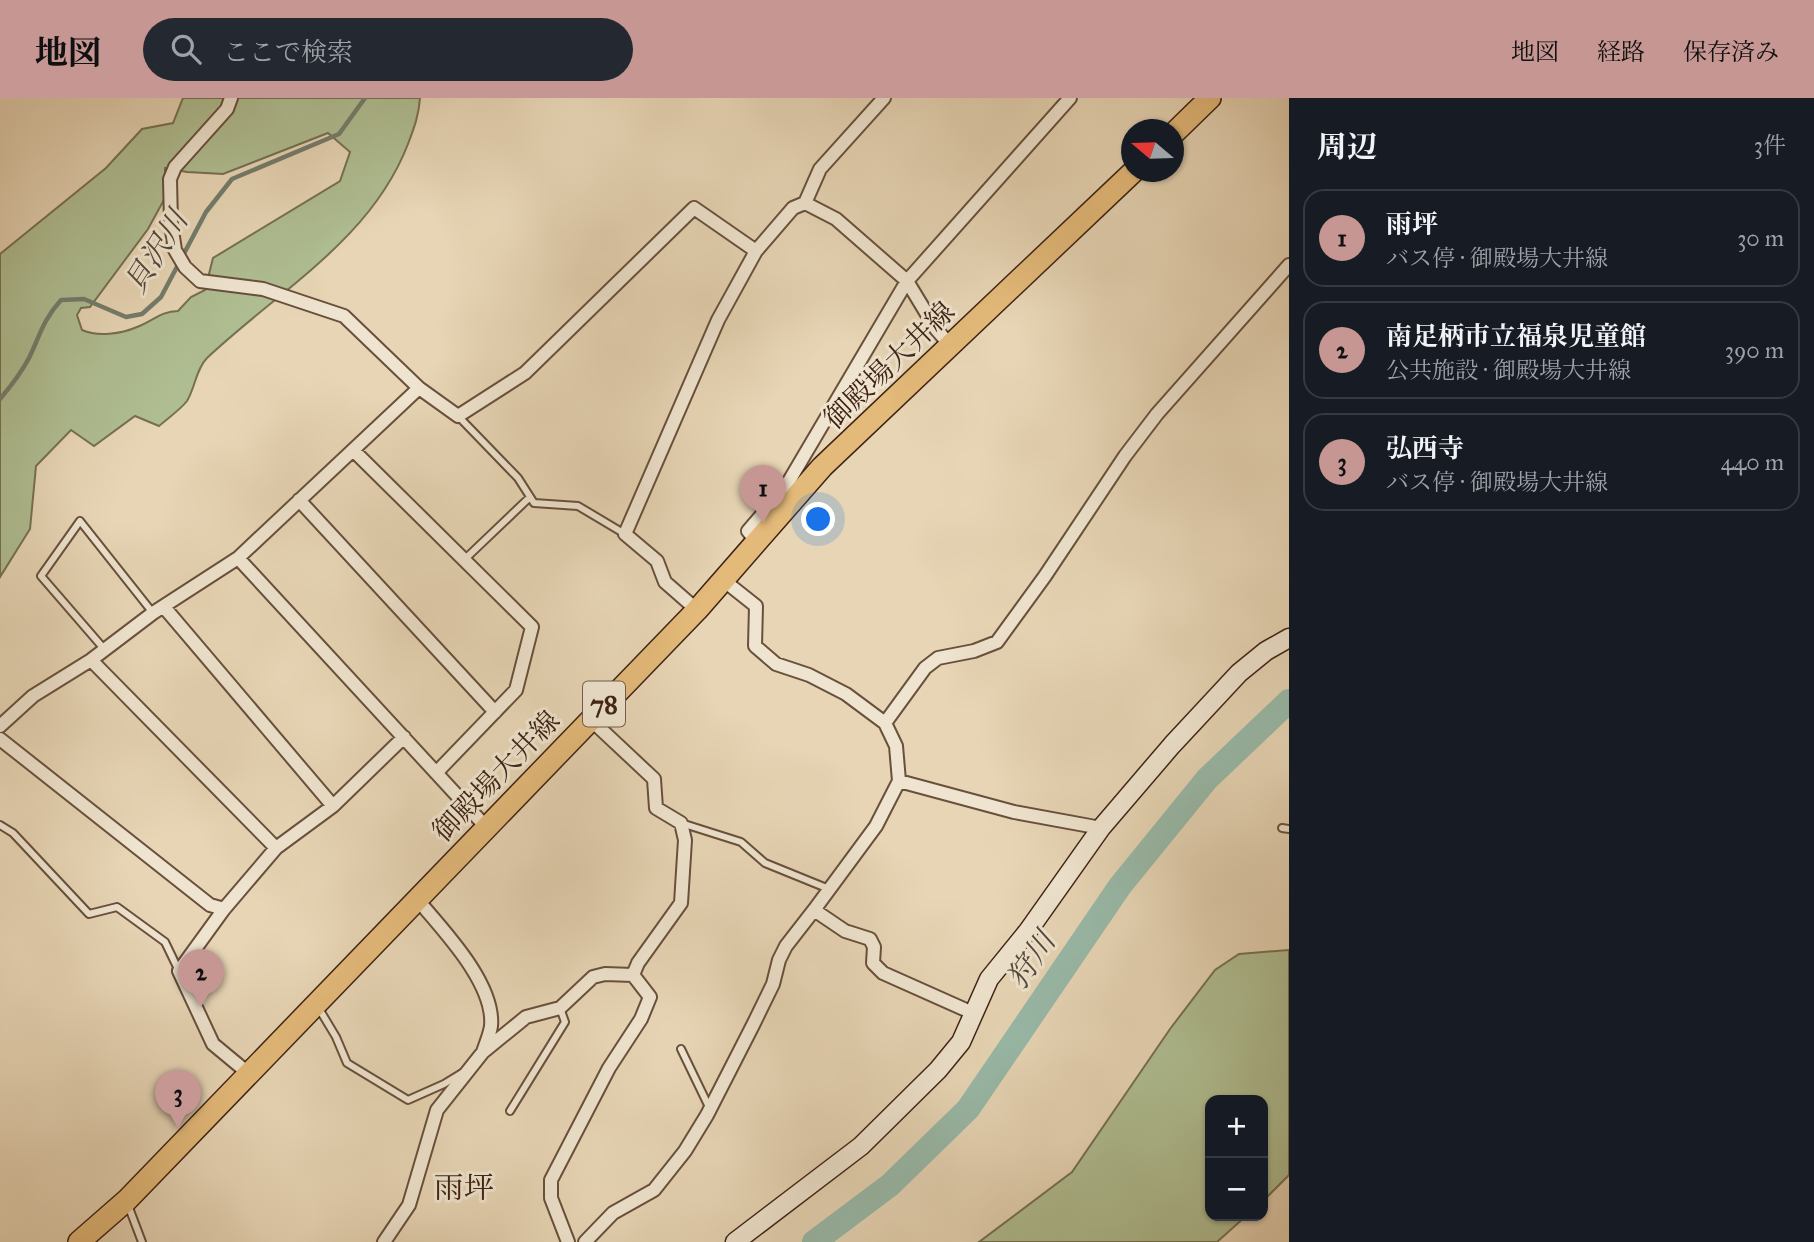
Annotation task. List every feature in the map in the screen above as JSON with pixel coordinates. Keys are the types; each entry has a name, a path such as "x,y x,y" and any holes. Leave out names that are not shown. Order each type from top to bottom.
{"main road":[{"path":"1184,123 1210,98"},
{"name":"御殿場大井線","path":"79,1242 127,1200 697,610 822,467 1122,182"}],"street":[{"path":"231,98 227,109 180,161 170,179 175,250 185,267 200,281 263,289 344,316 419,388 458,416 525,373 694,208 756,251"},
{"path":"697,610 665,582 657,561 625,534 718,320 756,251 793,208 805,203 820,169 884,98"},
{"path":"756,541 748,531 785,488 907,281 1070,98"},
{"path":"805,203 836,219 907,281 936,329 950,345"},
{"path":"885,723 925,668 938,658 974,651 997,642 1157,414 1289,265"},
{"path":"0,726 33,696 91,660 158,610 239,558 419,388"},
{"path":"353,450 532,627 516,690 436,773"},
{"path":"299,500 495,712"},
{"path":"239,558 487,828"},
{"path":"585,1242 614,1213 654,1190 685,1151 710,1109 773,984 786,946 831,890 876,826 899,781 897,746 885,723 846,694 808,675 776,664 755,646 756,606 722,579"},
{"path":"158,610 333,806"},
{"path":"735,1242 861,1146 938,1070 961,1042 989,979 1028,931 1101,828 1172,745 1239,673 1266,651 1289,638"},
{"path":"91,660 276,848"},
{"path":"590,719 653,779 656,808 681,824 685,840 681,903 638,963 633,975"},
{"path":"248,1073 214,1044 179,971 224,909 276,848 333,806 404,737"},
{"path":"0,739 210,905 224,909"},
{"path":"899,781 1014,811 1101,828"},
{"path":"416,898 470,967 488,997 491,1026 483,1052"},
{"path":"814,910 845,931 870,939 874,947 873,963 883,973 975,1014"},
{"path":"384,1242 410,1205 437,1110 483,1052 526,1017 560,1008 593,977 605,974 633,975"},
{"path":"568,1242 551,1198 551,1180 609,1068 641,1019 650,997 633,975"}],"lane":[{"path":"458,416 518,478 534,503 579,506 625,534"},
{"path":"464,561 530,497"},
{"path":"105,650 41,576 80,521 158,610"},
{"path":"681,824 741,842 765,863 831,890"},
{"path":"0,825 13,834 89,914 117,907 165,942 179,971"},
{"path":"316,1002 347,1063 408,1100 471,1068"},
{"path":"510,1111 565,1022 560,1008"},
{"path":"681,1049 710,1109"},
{"path":"127,1200 142,1242"}],"green space":[{"path":"183,98 420,98 408,144 392,178 371,208 321,262 207,358 200,368 190,396 181,408 159,426 135,416 94,446 71,430 36,466 30,529 0,577 0,254 106,168 142,129 173,123","holes":["328,133 350,152 340,181 213,258 205,290 191,297 178,311 117,333 102,334 82,330 77,315 81,308 90,307 148,229 165,198 165,168 223,174"]},
{"path":"1289,950 1289,1175 1268,1196 1268,1095 1205,1095 1205,1221 1240,1221 1217,1242 979,1242 1072,1172 1170,1029 1215,970 1239,954"}],"waterway":[{"name":"貝沢川","path":"0,399 23,369 46,321 61,300 84,299 126,317 142,314 161,297 206,212 232,179 339,134 365,98"},
{"name":"狩川","path":"814,1242 890,1185 968,1109 1120,886 1207,779 1289,701"}],"place":[{"name":"雨坪","path":"763,523"},
{"name":"南足柄市立福泉児童館","path":"201,1007"},
{"name":"弘西寺","path":"178,1128"}],"district":[{"name":"雨坪","path":"464,1188"}]}
